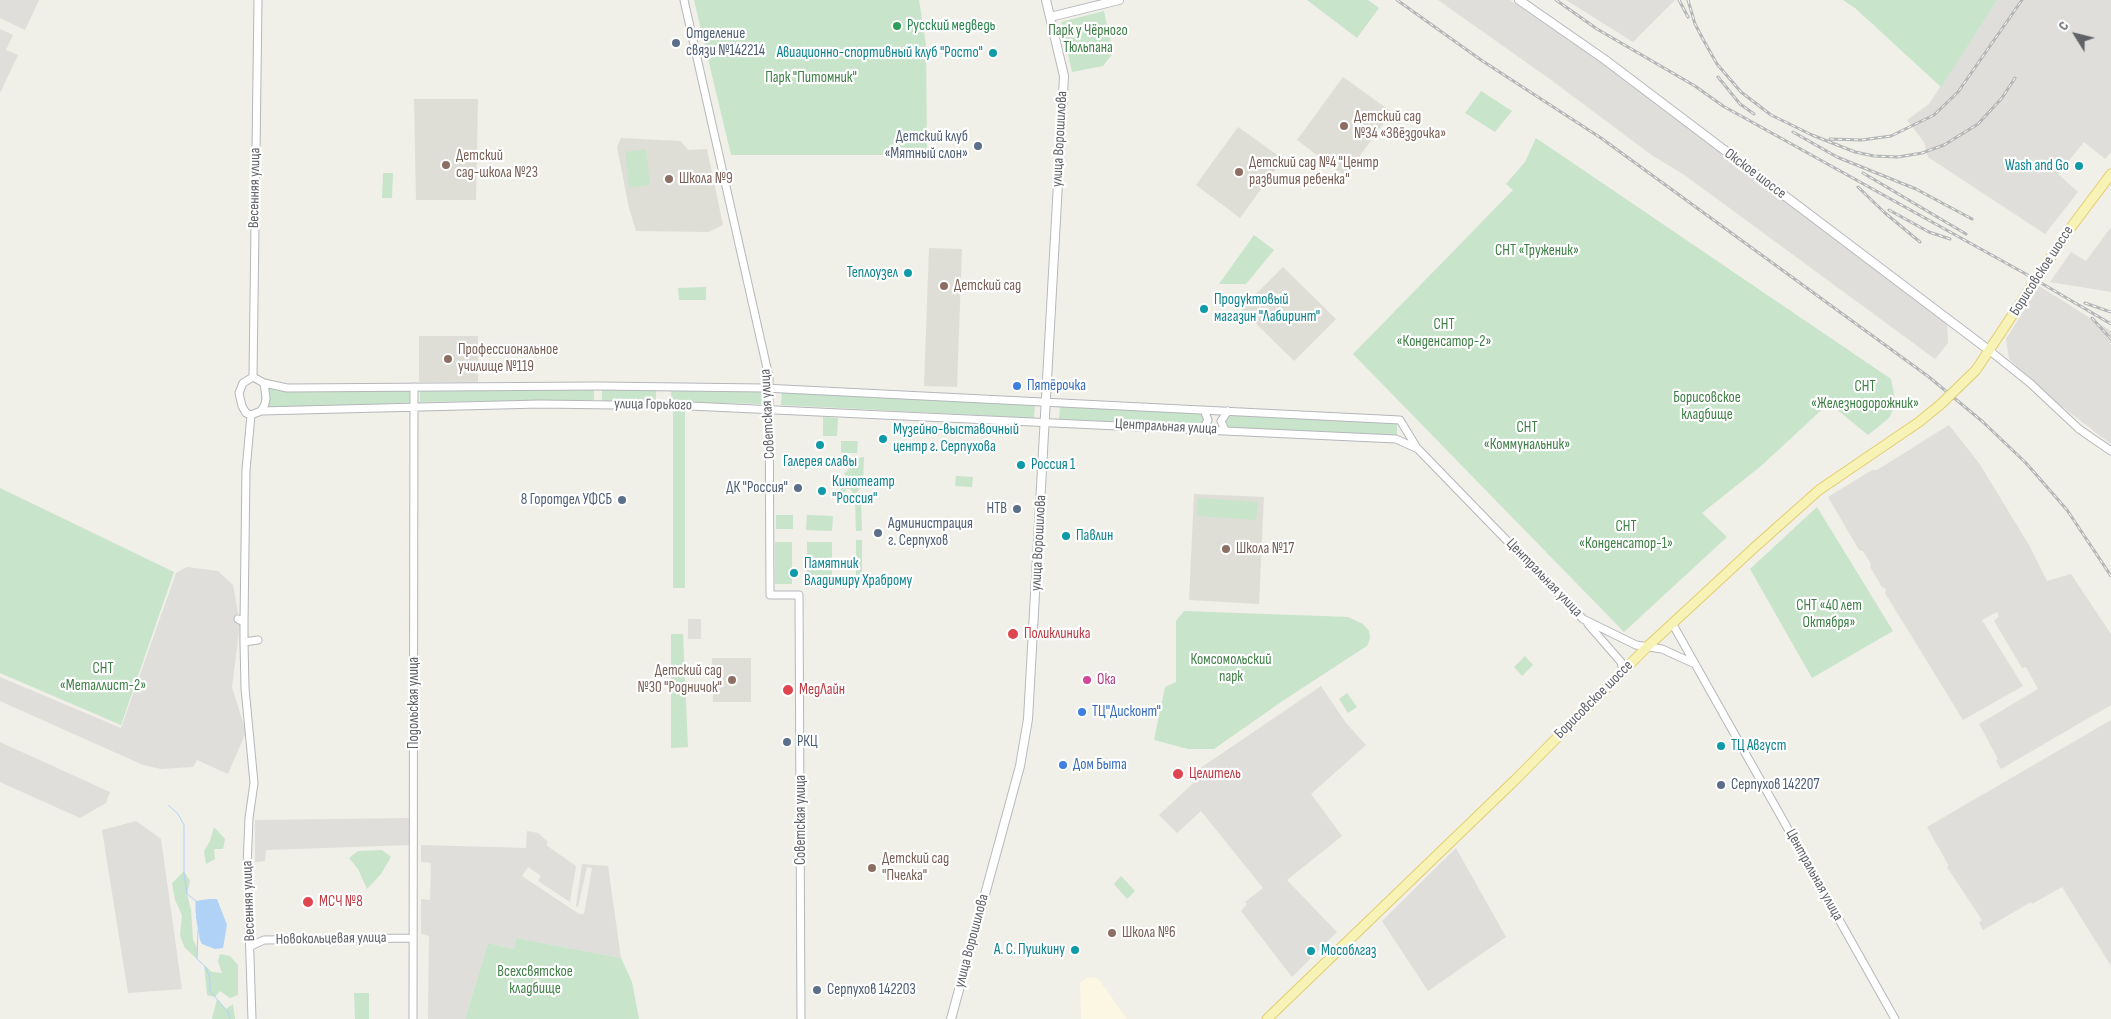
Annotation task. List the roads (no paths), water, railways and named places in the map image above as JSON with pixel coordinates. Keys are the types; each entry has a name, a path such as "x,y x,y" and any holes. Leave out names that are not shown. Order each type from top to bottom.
{"main road":[{"name":"улица Ворошилова","path":"951,1019 1026,738 1046,421 1064,76 1046,0"},
{"path":"1050,17 1119,0"},
{"name":"Окское шоссе","path":"1519,0 1612,65 1990,351"},
{"name":"Борисовское шоссе","path":"1267,1019 1515,780 1672,624 1819,490 1919,422 1941,404 1976,370 2056,247 2111,174"}],"street":[{"name":"Весенняя улица","path":"253,377 258,0"},
{"name":"Советская улица","path":"684,0 757,321 770,388 770,596 799,595 801,1019"},
{"path":"1990,351 2030,383 2079,428 2111,451"},
{"path":"253,377 264,383 266,398 261,411 251,415 246,413 242,406 240,393 243,383 253,377"},
{"name":"улица Горького","path":"264,383 287,388 604,386 770,388 1047,402"},
{"name":"Подольская улица","path":"413,1019 414,387"},
{"name":"Центральная улица","path":"1047,402 1400,420 1405,427"},
{"name":"улица Горького","path":"261,411 414,406 597,404 770,409 1046,421"},
{"path":"1203,429 1208,420 1204,410"},
{"path":"1226,430 1221,422 1228,412"},
{"name":"Весенняя улица","path":"251,415 246,470 241,621 254,783 249,818 247,866 252,1019"},
{"name":"Центральная улица","path":"1046,421 1396,439 1418,449 1583,619 1636,645 1662,649 1695,664 1895,1019"},
{"path":"1396,439 1404,433 1405,427"},
{"path":"1405,427 1418,449"},
{"path":"1583,619 1622,662 1623,671"},
{"path":"1672,624 1695,664"},
{"path":"244,642 258,640"},
{"name":"Новокольцевая улица","path":"251,946 264,940 413,938"}],"water":[{"path":"217,899 227,925 223,948 215,949 202,944 200,940 196,918 196,901"}],"waterway":[{"path":"168,805 178,814 184,825 184,874 187,894 196,901 196,913"},
{"path":"198,930 197,959 206,967 210,979 210,991 228,1012 230,1019"}],"railway":[{"path":"1397,0 1481,60 1601,138 1929,377 1983,422 2026,463 2067,510 2111,576"},
{"path":"1556,0 1597,29 1695,86 1723,106 2024,273 2111,324"},
{"path":"1679,0 1688,17"},
{"path":"1688,0 1695,24 1717,64 1741,92 1771,115 1812,135 1855,152 1874,156 1898,157 1922,153 1944,145 1978,124 2002,98 2015,78"},
{"path":"1830,139 1862,140 1891,136 1934,115 1958,92 2022,0"},
{"path":"1718,77 1740,104 1754,114"},
{"path":"1793,132 1837,157 1916,189 1972,219"},
{"path":"1863,173 1966,234"},
{"path":"1858,187 1885,213 1920,242"},
{"path":"1889,210 1929,232 1950,239"},
{"path":"2085,303 2111,312"},
{"path":"2092,318 2111,339"}],"place":[{"name":"Русский медведь","path":"897,26"},
{"name":"Отделение связи №142214","path":"676,43"},
{"name":"Авиационно-спортивный клуб \"Росто\"","path":"993,53"},
{"name":"Детский сад №34 «Звёздочка»","path":"1344,126"},
{"name":"Детский клуб «Мятный слон»","path":"978,146"},
{"name":"Детский сад-школа №23","path":"446,165"},
{"name":"Wash and Go","path":"2079,166"},
{"name":"Детский сад №4 \"Центр развития ребенка\"","path":"1239,172"},
{"name":"Школа №9","path":"669,179"},
{"name":"Теплоузел","path":"908,273"},
{"name":"Детский сад","path":"944,286"},
{"name":"Продуктовый магазин \"Лабиринт\"","path":"1204,309"},
{"name":"Профессиональное училище №119","path":"448,359"},
{"name":"Пятёрочка","path":"1017,386"},
{"name":"Музейно-выставочный центр г. Серпухова","path":"883,439"},
{"name":"Галерея славы","path":"820,445"},
{"name":"Россия 1","path":"1021,465"},
{"name":"ДК \"Россия\"","path":"798,488"},
{"name":"Кинотеатр \"Россия\"","path":"822,491"},
{"name":"8 Горотдел УФСБ","path":"622,500"},
{"name":"НТВ","path":"1017,509"},
{"name":"Администрация г. Серпухов","path":"878,533"},
{"name":"Павлин","path":"1066,536"},
{"name":"Школа №17","path":"1226,549"},
{"name":"Памятник Владимиру Храброму","path":"794,573"},
{"name":"Поликлиника","path":"1013,634"},
{"name":"Детский сад №30 \"Родничок\"","path":"732,680"},
{"name":"Ока","path":"1087,680"},
{"name":"МедЛайн","path":"788,690"},
{"name":"ТЦ\"Дисконт\"","path":"1082,712"},
{"name":"РКЦ","path":"787,742"},
{"name":"ТЦ Август","path":"1721,746"},
{"name":"Дом Быта","path":"1063,765"},
{"name":"Целитель","path":"1178,774"},
{"name":"Серпухов 142207","path":"1721,785"},
{"name":"Детский сад \"Пчелка\"","path":"872,868"},
{"name":"МСЧ №8","path":"308,902"},
{"name":"Школа №6","path":"1112,933"},
{"name":"А. С. Пушкину","path":"1075,950"},
{"name":"Мособлгаз","path":"1311,951"},
{"name":"Серпухов 142203","path":"817,990"}],"park label":[{"name":"Парк у Чёрного Тюльпана","path":"1088,40"},
{"name":"Парк \"Питомник\"","path":"811,78"},
{"name":"СНТ «Труженик»","path":"1537,251"},
{"name":"СНТ «Конденсатор-2»","path":"1444,334"},
{"name":"СНТ «Железнодорожник»","path":"1865,396"},
{"name":"Борисовское кладбище","path":"1707,406"},
{"name":"СНТ «Коммунальник»","path":"1527,436"},
{"name":"СНТ «Конденсатор-1»","path":"1626,536"},
{"name":"СНТ «40 лет Октября»","path":"1829,614"},
{"name":"Комсомольский парк","path":"1231,668"},
{"name":"СНТ «Металлист-2»","path":"103,678"},
{"name":"Всехсвятское кладбище","path":"535,980"}]}
